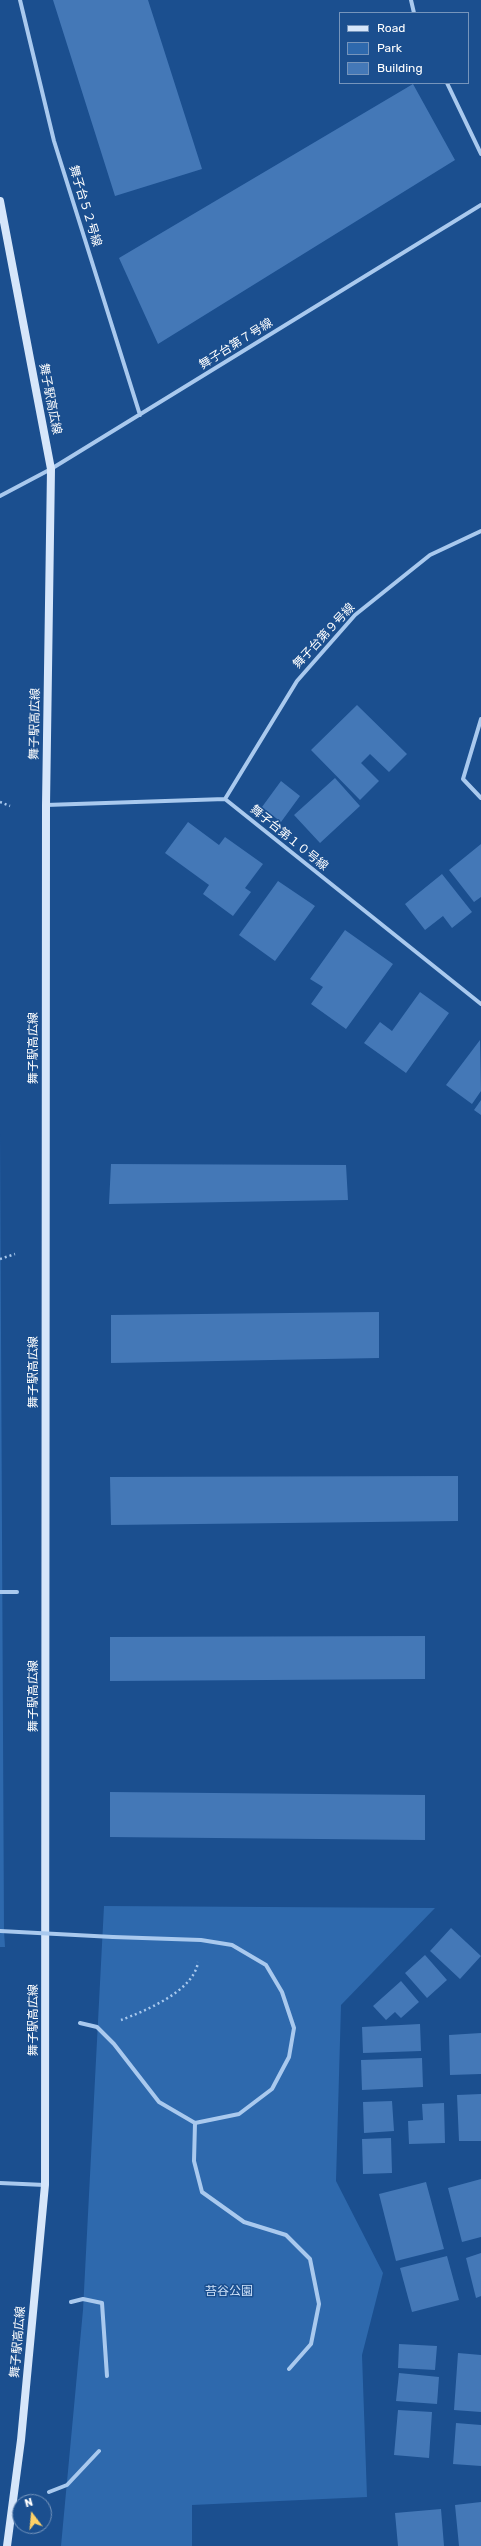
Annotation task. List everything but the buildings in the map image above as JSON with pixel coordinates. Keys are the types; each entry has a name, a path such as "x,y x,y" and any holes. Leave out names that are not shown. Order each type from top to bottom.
{"street":[{"name":"舞子台５２号線","path":"20,0 54,141 140,415"},
{"path":"411,0 414,12"},
{"path":"447,84 481,154"},
{"name":"舞子駅高広線","path":"0,201 51,469 46,806 46,2184 21,2440 7,2546"},
{"name":"舞子台第７号線","path":"0,496 51,469 480,207"},
{"name":"舞子台第９号線","path":"225,799 297,681 355,615 430,555 481,531"},
{"path":"481,719 463,779 481,798"},
{"path":"46,806 225,799"},
{"name":"舞子台第１０号線","path":"225,799 481,1004"},
{"path":"0,1592 17,1592"},
{"path":"0,1931 201,1940 232,1945 266,1964 282,1992 294,2028 289,2057 272,2089 240,2114 195,2123 159,2102 114,2044 97,2027 80,2023"},
{"path":"195,2123 194,2161 202,2192 244,2222 286,2235 310,2259 319,2304 311,2344 289,2369"},
{"path":"0,2183 46,2184"},
{"path":"71,2302 83,2299 102,2303 107,2376"},
{"path":"49,2492 67,2485 99,2451"}],"path":[{"path":"0,802 10,806"},
{"path":"0,1259 15,1254"},
{"path":"97,2027 142,2012 174,1995 197,1969 201,1940"}],"green space":[{"path":"0,1133 4,1931 5,1947 0,1947"},
{"name":"苔谷公園","path":"104,1906 435,1908 341,2005 336,2181 383,2273 362,2355 367,2497 192,2505 192,2546 61,2546 83,2310"}]}
